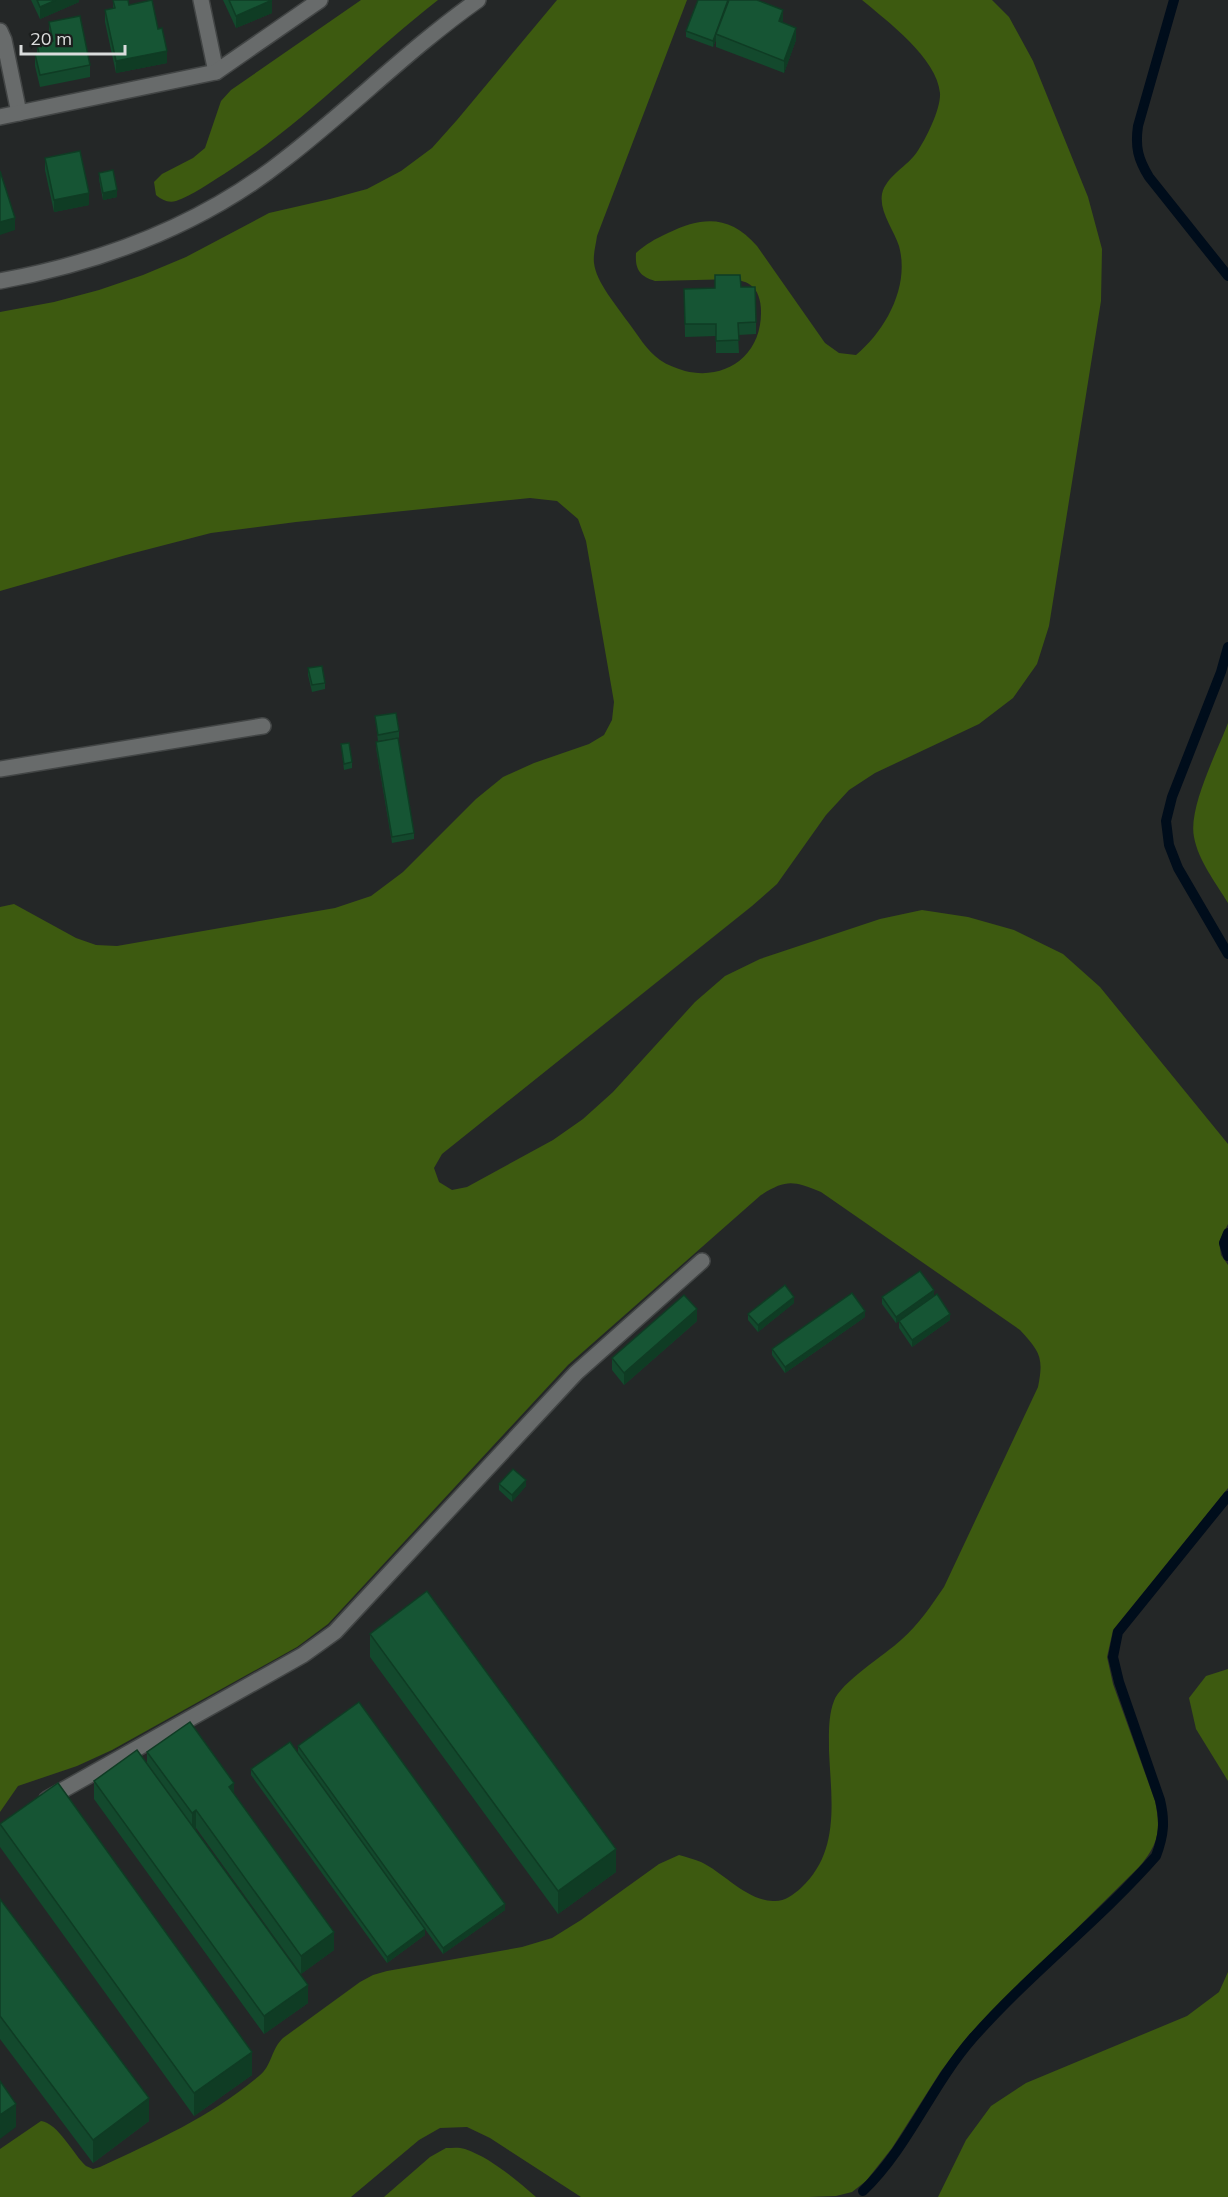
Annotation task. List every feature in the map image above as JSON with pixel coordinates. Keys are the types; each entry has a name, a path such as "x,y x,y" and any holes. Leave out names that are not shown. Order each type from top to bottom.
{"street":[{"path":"201,0 216,72"},
{"path":"0,117 216,72 320,0"},
{"path":"0,281 90,261 173,229 212,208 249,186 285,160 434,33 478,0"},
{"path":"0,31 20,113"},
{"path":"0,769 264,726"},
{"path":"31,1808 303,1655 335,1632 576,1372 702,1261"}],"green space":[{"path":"361,0 438,0 253,155 201,189 176,201 163,200 156,195 154,182 162,174 193,158 205,148 221,101 231,90"},
{"path":"557,0 687,0 597,236 594,256 596,270 608,294 646,347 666,363 685,371 700,373 727,368 748,352 760,327 760,299 755,289 746,282 736,279 655,281 645,277 639,271 636,253 647,244 681,227 704,221 726,224 737,228 747,236 757,246 825,343 839,353 856,355 867,345 886,320 898,291 902,261 899,246 883,207 882,194 892,176 913,157 921,146 936,115 940,93 937,80 921,54 897,29 862,0 992,0 1009,17 1033,61 1088,197 1102,249 1101,301 1049,626 1037,664 1013,698 979,724 875,773 849,790 826,815 777,884 442,1154 434,1168 439,1182 452,1190 467,1187 553,1140 583,1119 613,1092 695,1002 725,976 760,959 880,919 922,910 968,917 1014,930 1063,954 1100,987 1228,1144 1228,1224 1219,1242 1221,1255 1228,1265 1228,1488 1113,1630 1107,1657 1113,1684 1155,1801 1158,1820 1157,1836 1151,1851 1139,1867 968,2036 941,2071 892,2148 866,2181 852,2192 836,2196 809,2197 581,2197 490,2138 467,2127 440,2128 419,2140 351,2197 0,2197 0,2149 41,2121 48,2123 60,2133 86,2166 93,2169 100,2167 183,2127 241,2090 263,2072 283,2038 360,1982 387,1971 522,1947 552,1938 659,1864 679,1855 701,1862 744,1891 763,1899 781,1900 795,1893 814,1873 823,1858 828,1841 832,1806 829,1726 834,1701 854,1677 907,1634 944,1587 1038,1387 1041,1369 1039,1356 1020,1330 821,1192 790,1183 777,1186 761,1195 568,1365 328,1624 297,1647 112,1750 77,1766 18,1786 0,1812 0,907 14,904 76,938 96,945 117,946 335,908 371,896 403,872 476,799 503,777 534,763 589,744 604,735 612,720 614,702 586,541 578,519 557,501 530,498 211,533 0,591 0,312 54,302 143,275 186,257 269,213 367,189 401,171 432,148"},
{"path":"1228,723 1228,903 1199,854 1193,825 1199,796"},
{"path":"1228,1669 1228,1781 1196,1729 1189,1698 1206,1676"},
{"path":"1228,1972 1228,2197 938,2197 966,2140 991,2106 1026,2083 1187,2016 1219,1992"},
{"path":"446,2148 463,2148 475,2153 502,2170 536,2197 384,2197 430,2157"}],"building":[{"path":"37,0 56,0 40,7"},
{"path":"113,0 128,0 129,5 152,0 158,29 162,28 167,51 116,61 105,10 115,8"},
{"path":"229,0 272,0 236,16"},
{"path":"698,0 728,0 713,41 686,31"},
{"path":"729,0 757,0 783,10 779,21 796,28 784,61 716,34"},
{"path":"80,16 90,65 40,75 35,54 39,53 37,45 53,41 49,22"},
{"path":"80,151 89,193 54,200 45,158"},
{"path":"113,170 117,190 103,193 99,173"},
{"path":"0,171 15,218 0,222"},
{"path":"715,275 740,275 741,287 755,287 756,322 738,323 739,340 716,341 716,324 685,324 684,289 715,288"},
{"path":"322,666 325,683 312,685 308,668"},
{"path":"396,713 399,731 378,735 375,716"},
{"path":"398,738 414,833 392,837 376,742"},
{"path":"349,743 352,762 344,764 341,744"},
{"path":"920,1271 934,1290 896,1317 882,1297"},
{"path":"785,1285 794,1297 758,1325 748,1314"},
{"path":"852,1293 865,1311 785,1367 772,1349"},
{"path":"937,1294 950,1314 912,1340 899,1321"},
{"path":"684,1295 697,1309 624,1373 612,1358"},
{"path":"513,1469 526,1480 512,1495 499,1484"},
{"path":"427,1591 616,1849 558,1891 370,1634"},
{"path":"359,1702 505,1904 443,1948 298,1746"},
{"path":"190,1722 234,1783 229,1787 334,1932 301,1956 196,1810 192,1813 147,1752"},
{"path":"290,1742 425,1929 387,1957 251,1769"},
{"path":"137,1750 308,1985 264,2016 94,1781"},
{"path":"58,1783 252,2052 194,2093 0,1824"},
{"path":"0,1899 149,2098 93,2140 0,2016"},
{"path":"0,2081 16,2104 0,2115"}],"waterway":[{"path":"1174,0 1138,126 1138,153 1149,177 1228,276"},
{"path":"1228,647 1221,672 1172,797 1166,821 1169,845 1178,868 1228,954"},
{"path":"1228,1233 1224,1243 1228,1256"},
{"path":"863,2191 893,2156 957,2057 972,2039 1156,1856 1163,1828 1160,1800 1119,1682 1113,1657 1118,1632 1228,1496"}]}
